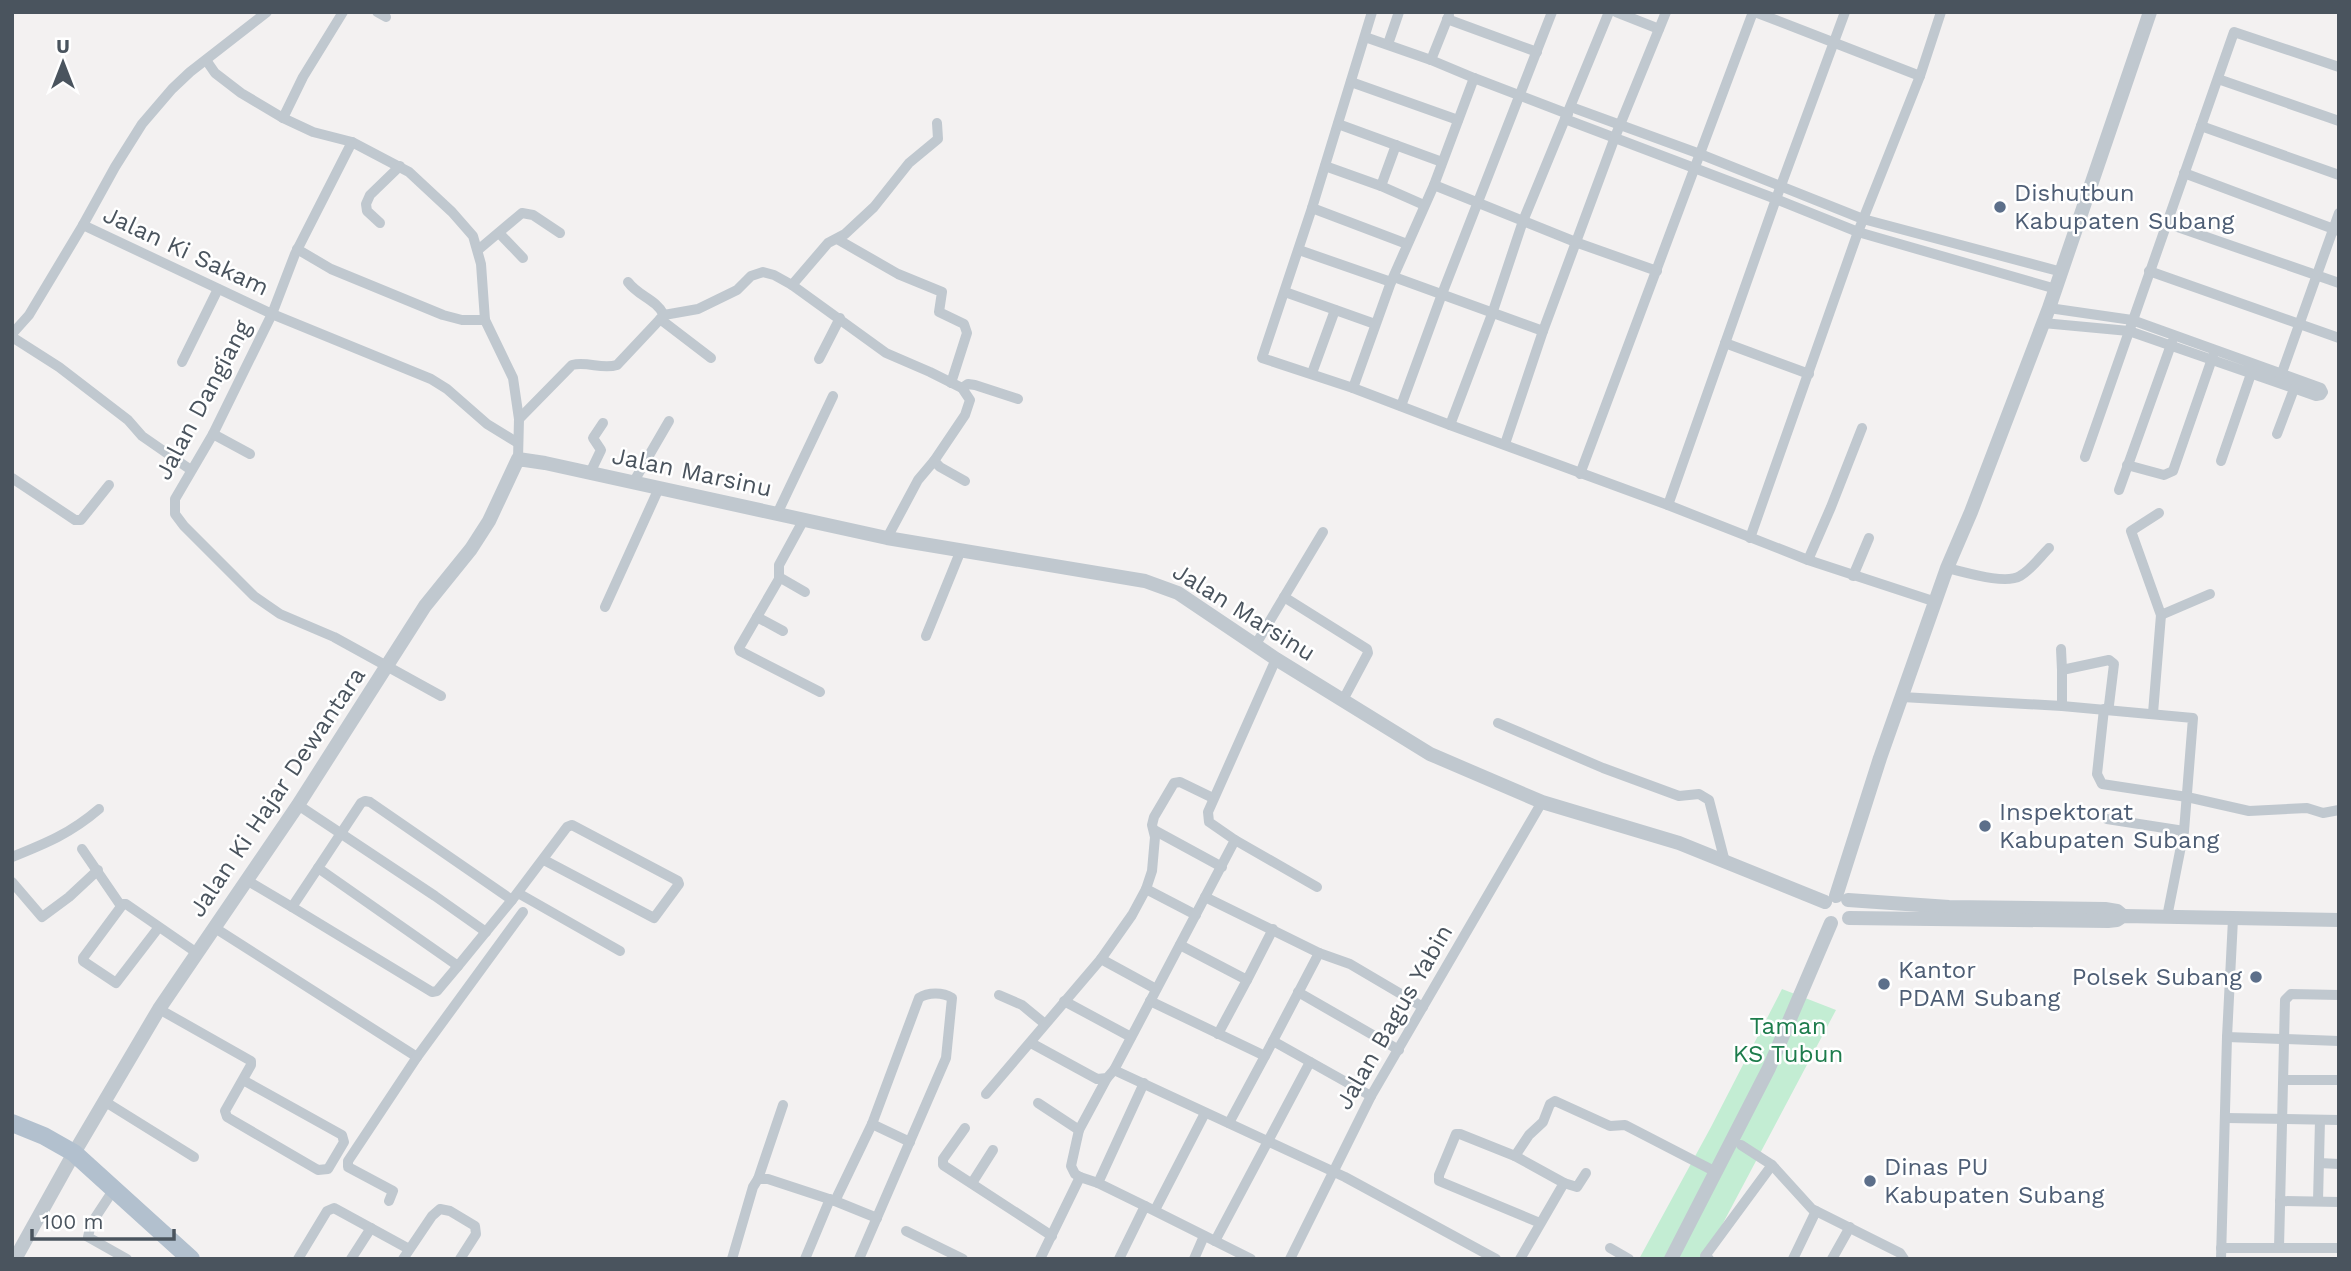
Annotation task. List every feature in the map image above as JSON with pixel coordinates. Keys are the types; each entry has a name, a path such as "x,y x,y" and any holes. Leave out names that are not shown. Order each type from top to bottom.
{"main road":[{"path":"12,1123 44,1136 74,1153 187,1257"}],"street":[{"path":"191,470 142,436 128,420 59,366 12,336 29,314 142,124 172,89 267,12"},
{"path":"283,118 303,77 343,12"},
{"path":"1372,12 1312,208 1262,358 1353,387 1808,560 1937,601"},
{"path":"1388,44 1399,12"},
{"path":"1401,406 1552,12"},
{"path":"1450,425 1492,314 1523,221 1609,12"},
{"path":"1616,12 1659,29"},
{"path":"1505,444 1543,331 1615,138 1666,12"},
{"path":"1580,474 1754,12 1785,18 1833,42 1920,76"},
{"path":"1668,505 1776,199 1846,12"},
{"path":"1750,538 1858,232 1920,76 1941,12"},
{"path":"2150,12 2056,289 1947,568 1880,758 1836,899 1823,914 1840,922 2108,921 2123,916 2339,920"},
{"path":"1431,60 1448,16 1537,52"},
{"path":"2085,457 2234,32 2339,67"},
{"path":"1365,37 1568,113 1621,125 1863,219 2062,272"},
{"path":"206,60 215,73 283,118 313,132 352,142 400,166 427,187 473,236 478,250 485,320 513,378 519,419 518,459"},
{"path":"1353,387 1375,324 1434,185 1474,78"},
{"path":"2218,79 2339,121"},
{"path":"1350,82 1458,120"},
{"path":"1568,113 1615,138 1858,232 2056,289"},
{"path":"792,285 823,248 874,206 909,163 934,144 938,139 937,123"},
{"path":"1338,124 1442,162"},
{"path":"2201,126 2339,175"},
{"name":"Jalan Dangiang","path":"352,142 297,249 272,314 213,434 173,506 175,514 184,526 254,596 280,614 334,637 386,668"},
{"path":"1381,186 1396,145"},
{"path":"380,223 367,211 366,204 370,194 400,166"},
{"path":"1325,166 1424,205"},
{"path":"2184,173 2336,230"},
{"path":"1434,185 1578,243 1657,271"},
{"path":"1312,208 1407,244"},
{"path":"2279,379 2336,230 2339,213"},
{"path":"478,250 522,214 534,215 559,233"},
{"path":"2166,223 2339,283"},
{"name":"Jalan Ki Sakam","path":"83,225 272,314 431,379 447,389 487,425 518,443"},
{"path":"500,234 523,258"},
{"path":"837,239 898,274 942,292 939,312 964,324 967,333 956,386"},
{"path":"297,249 331,269 443,315 462,320 485,320"},
{"path":"1298,250 1442,294 1543,331"},
{"path":"2149,271 2339,338"},
{"path":"519,419 572,365 582,362 609,368 617,365 662,317 698,309 737,290 758,272 774,275 840,318 886,353 956,386 970,400 965,415 918,480 887,538"},
{"path":"628,282 635,291 648,297 662,310 662,317"},
{"path":"182,362 218,289"},
{"path":"1284,292 1375,324"},
{"path":"2049,308 2131,326 2279,379 2321,388 2323,392 2316,396 2294,389 2279,379"},
{"path":"1312,373 1335,310"},
{"path":"662,317 712,358"},
{"path":"819,359 840,318"},
{"path":"2043,323 2131,326"},
{"path":"2119,490 2173,341"},
{"path":"1725,343 1809,374"},
{"path":"2127,465 2164,475 2173,471 2213,355"},
{"path":"2221,461 2253,370"},
{"path":"956,386 975,385 1018,399"},
{"path":"2277,434 2294,389"},
{"path":"777,514 833,396"},
{"path":"633,483 668,421"},
{"path":"590,473 601,450 593,438 603,423"},
{"path":"1808,560 1862,428"},
{"path":"213,434 250,454"},
{"name":"Jalan Marsinu","path":"518,459 887,538 1145,581 1178,593 1276,659 1430,754 1542,802 1679,843 1725,862 1836,899 1949,907 2105,909 2116,911 2123,916"},
{"name":"Jalan Ki Hajar Dewantara","path":"15,1259 159,1009 298,806 425,606 471,549 489,521 518,459"},
{"path":"934,461 965,481"},
{"path":"12,478 75,520 80,520 109,485"},
{"path":"605,607 659,488"},
{"path":"2153,713 2161,614 2131,531 2159,513"},
{"path":"803,520 779,565 779,577 739,650 820,692"},
{"path":"1256,644 1323,532"},
{"path":"1853,576 1869,538"},
{"path":"1947,568 2011,579 2021,576 2049,548"},
{"path":"926,636 961,550"},
{"path":"779,577 805,592"},
{"path":"2161,614 2210,594"},
{"path":"1284,597 1367,649 1368,653 1343,700"},
{"path":"757,617 783,631"},
{"path":"2061,649 2062,706"},
{"path":"1276,659 1213,798 1208,812 1209,822 1317,887"},
{"path":"2062,670 2105,660 2114,664 2111,696 2105,710 2097,774 2099,782 2249,811 2307,808 2323,813 2339,810"},
{"path":"386,668 396,670 441,696"},
{"path":"1902,697 2062,706 2194,719 2184,831 2167,917"},
{"path":"1498,723 1603,768 1679,796 1699,794 1705,797 1709,800 1725,862"},
{"path":"986,1094 1101,959 1132,915 1152,871 1154,817 1176,782 1213,798"},
{"path":"292,907 361,803 370,802 515,897 620,951"},
{"name":"Jalan Bagus Yabin","path":"1290,1259 1371,1096 1542,802"},
{"path":"298,806 435,895 486,932"},
{"path":"12,857 55,840 79,826 99,809"},
{"path":"2107,819 2184,831"},
{"path":"248,881 432,992 437,991 458,966 572,825 678,881 679,884 654,918 544,860"},
{"path":"1154,830 1222,867"},
{"path":"1235,840 1131,1038 1079,1130 1071,1166 1080,1177 1098,1183 1251,1259"},
{"path":"82,849 121,906"},
{"path":"318,868 458,966"},
{"path":"12,882 42,917 98,870"},
{"path":"1146,889 1196,915"},
{"path":"1205,897 1319,953 1350,964 1423,1007"},
{"path":"1671,1259 1840,922 1852,909 1836,899"},
{"path":"159,927 119,981 113,983 83,961 125,904 159,927 197,953"},
{"path":"389,1201 393,1191 348,1167 347,1163 417,1057 523,912"},
{"path":"2233,919 2221,1253 2339,1248"},
{"path":"1681,1259 1741,1145 1802,1016 1840,922"},
{"path":"215,928 417,1057"},
{"path":"1219,1034 1273,929"},
{"path":"1180,945 1247,980"},
{"path":"1229,1123 1319,953"},
{"path":"1101,959 1156,989"},
{"path":"1298,992 1399,1049"},
{"path":"805,1259 872,1124 919,998 922,995 942,993 952,998 946,1058 859,1259"},
{"path":"999,995 1022,1005 1045,1024"},
{"path":"2276,1252 2283,1119 2285,1000 2288,995 2339,995"},
{"path":"1150,1000 1265,1056"},
{"path":"1064,1001 1131,1038"},
{"path":"159,1009 251,1061 225,1111 227,1117 318,1171 328,1169 344,1142 342,1135 243,1080"},
{"path":"2227,1037 2339,1041"},
{"path":"1273,1041 1371,1096"},
{"path":"1031,1043 1097,1079 1110,1074 1144,1083 1333,1172 1496,1259"},
{"path":"1215,1241 1310,1062"},
{"path":"2284,1080 2339,1080"},
{"path":"1098,1183 1144,1083"},
{"path":"104,1101 194,1157"},
{"path":"1515,1156 1529,1135 1543,1122 1550,1104 1555,1101 1610,1126 1625,1125 1716,1172"},
{"path":"1038,1102 1079,1130"},
{"path":"732,1259 753,1187 783,1105"},
{"path":"1119,1259 1205,1112"},
{"path":"2226,1118 2339,1120"},
{"path":"2318,1201 2320,1120"},
{"path":"872,1124 909,1142"},
{"path":"965,1128 942,1164 1052,1236"},
{"path":"1540,1223 1438,1180 1457,1133 1515,1156 1564,1183 1577,1187 1586,1173"},
{"path":"1741,1145 1772,1165 1816,1211 1900,1253 1904,1259"},
{"path":"972,1183 993,1150"},
{"path":"2319,1163 2339,1164"},
{"path":"1709,1259 1705,1256 1772,1165"},
{"path":"1040,1259 1080,1177"},
{"path":"758,1179 768,1179 877,1218"},
{"path":"1520,1259 1564,1183"},
{"path":"114,1188 91,1224 88,1237 127,1259"},
{"path":"2280,1201 2339,1202"},
{"path":"298,1259 331,1208 337,1208 372,1228 406,1254 437,1210 443,1209 472,1224 476,1229 476,1234 460,1259"},
{"path":"1793,1259 1816,1211"},
{"path":"1832,1259 1850,1227"},
{"path":"351,1259 372,1228"},
{"path":"906,1231 963,1259"},
{"path":"1194,1259 1204,1236"},
{"path":"1610,1248 1629,1259"}],"green space":[{"name":"Taman KS Tubun","path":"1782,989 1836,1010 1704,1259 1639,1259 1711,1127"}],"place":[{"name":"Dishutbun Kabupaten Subang","path":"2000,207"},
{"name":"Inspektorat Kabupaten Subang","path":"1985,826"},
{"name":"Polsek Subang","path":"2256,977"},
{"name":"Kantor PDAM Subang","path":"1884,984"},
{"name":"Dinas PU Kabupaten Subang","path":"1870,1181"}]}
